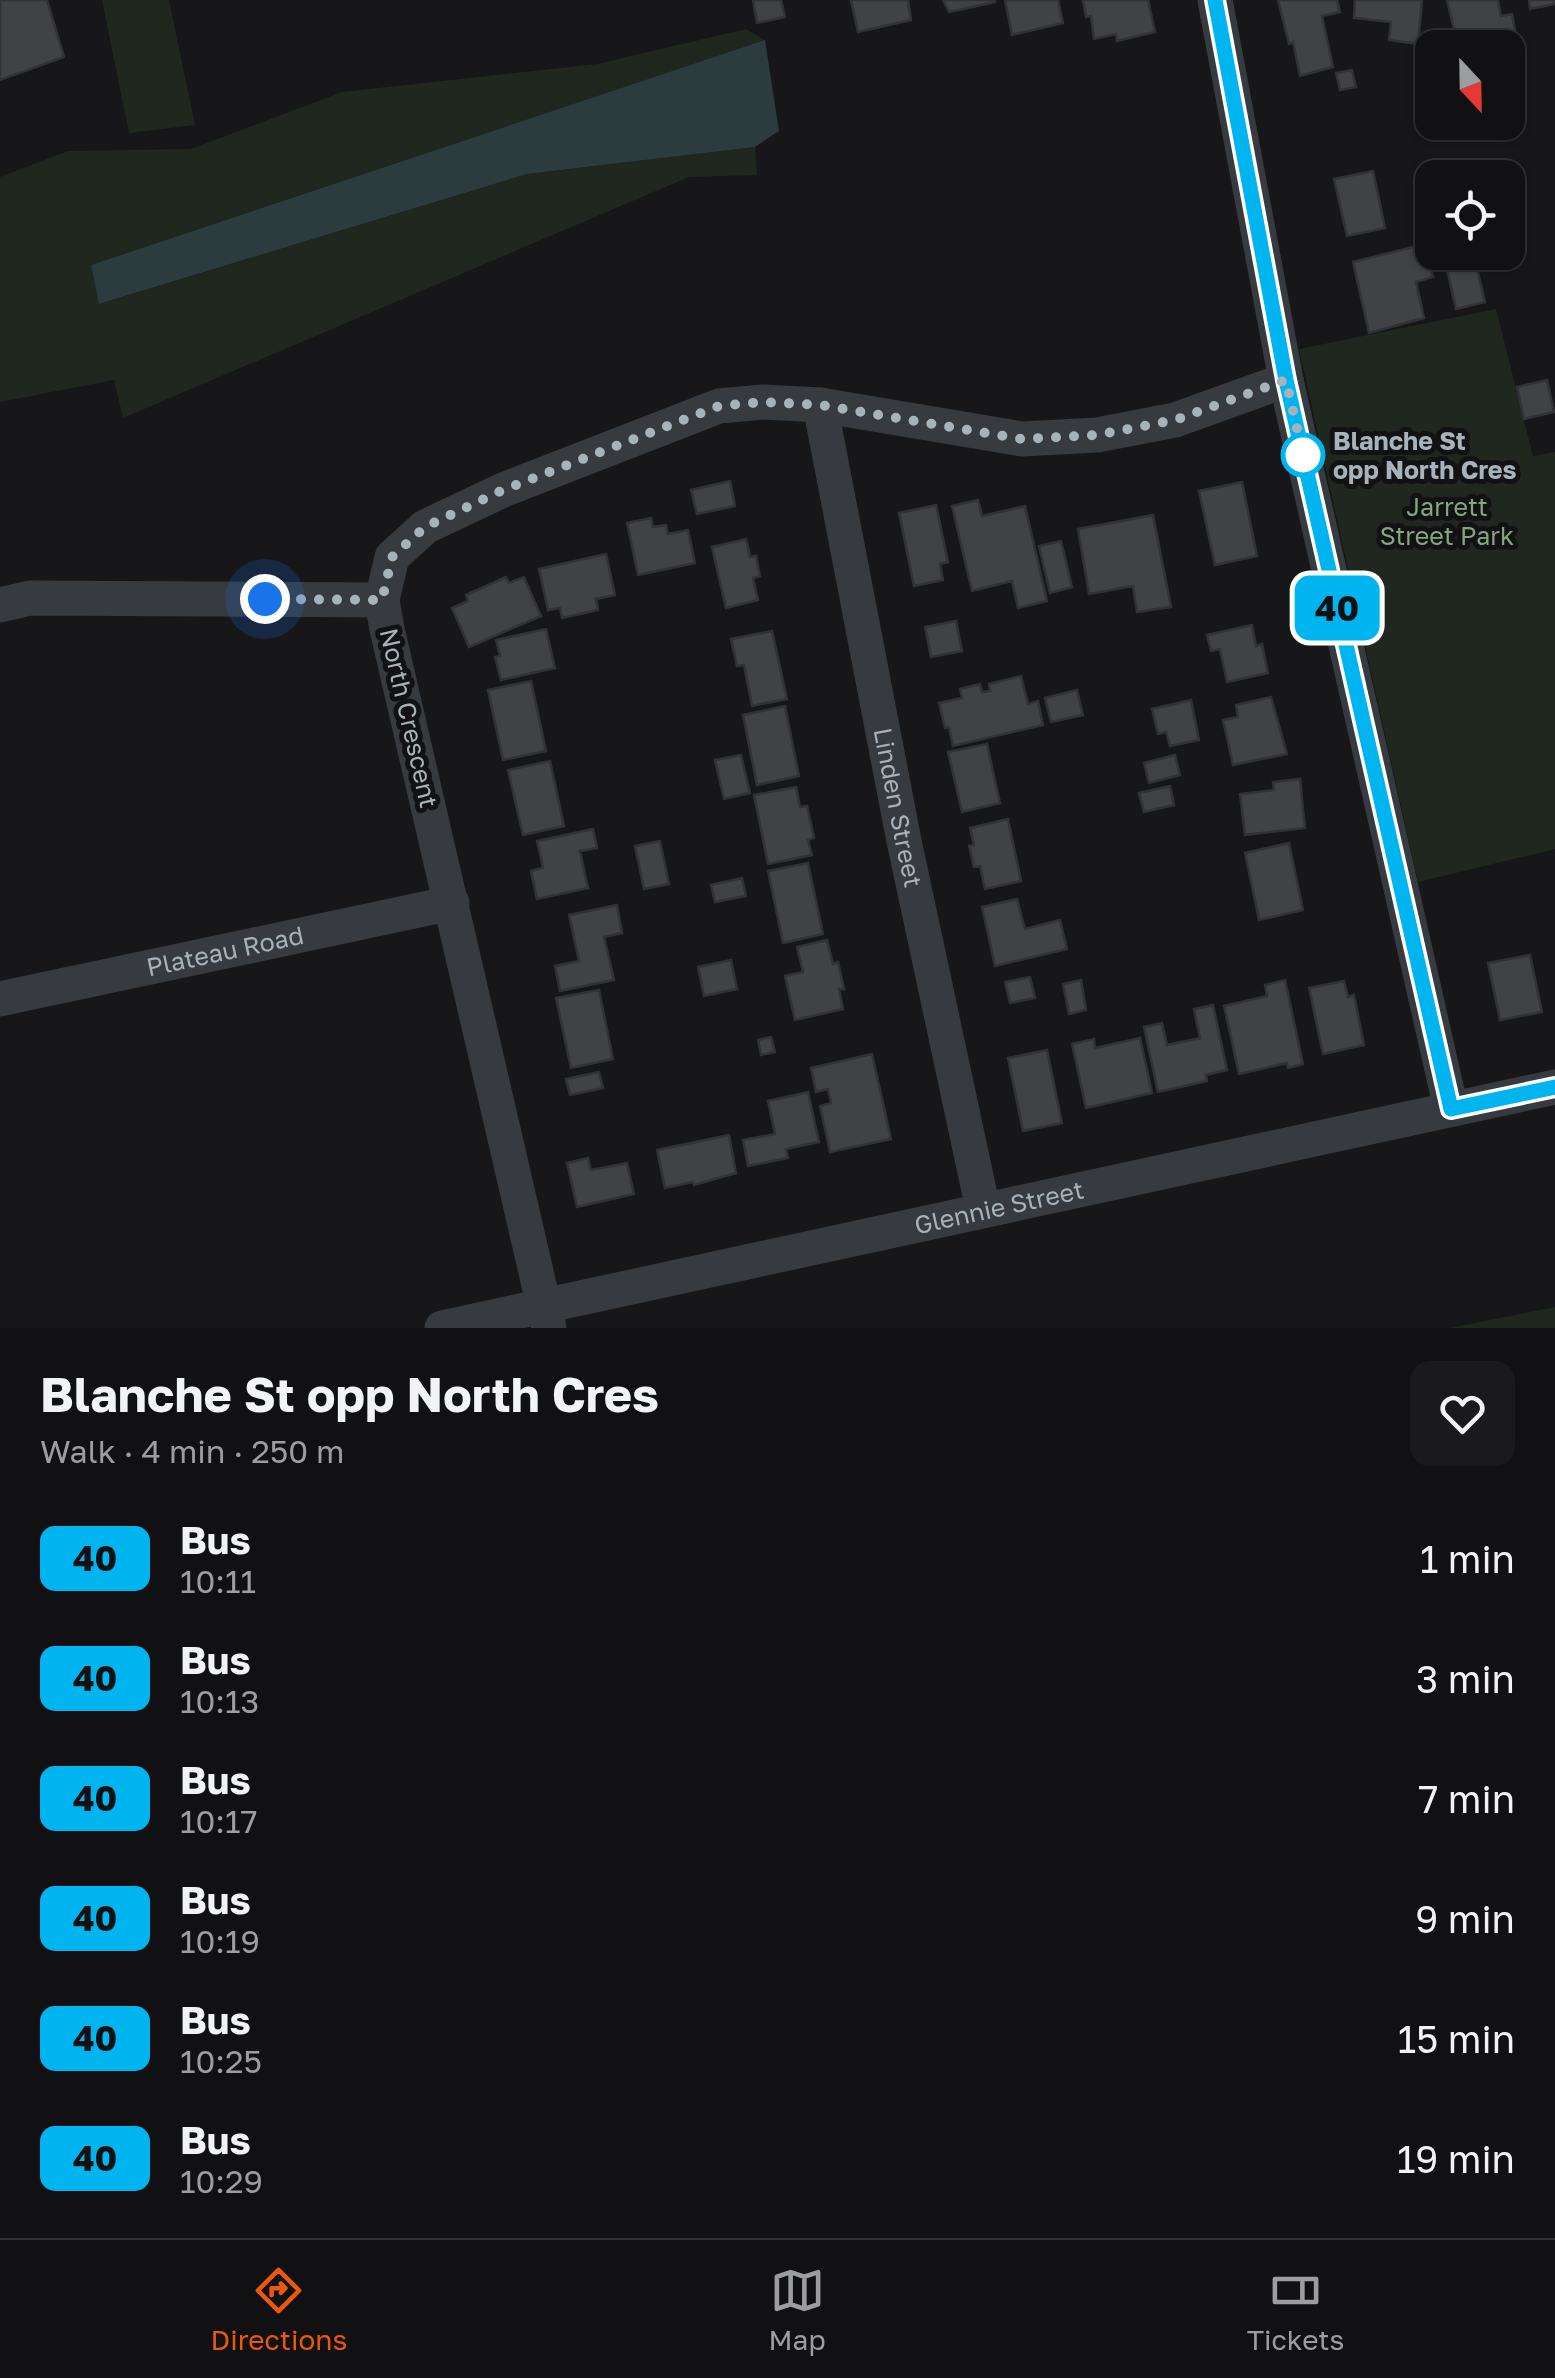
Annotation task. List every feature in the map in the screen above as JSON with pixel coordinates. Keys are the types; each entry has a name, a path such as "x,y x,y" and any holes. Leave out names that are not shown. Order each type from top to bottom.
{"street":[{"path":"1215,0 1286,380 1451,1109"},
{"name":"North Crescent","path":"545,1317 382,600 392,557 425,527 503,490 719,406 763,402 820,405 1022,439 1097,435 1175,420 1286,380"},
{"name":"Linden Street","path":"820,405 904,840 983,1209"},
{"path":"0,604 30,598 382,600"},
{"name":"Plateau Road","path":"0,998 452,903"},
{"name":"Glennie Street","path":"442,1328 545,1317 983,1209 1555,1086"}],"green space":[{"path":"102,0 169,0 195,125 129,133"},
{"path":"746,29 765,40 91,265 100,304 527,174 755,147 757,175 689,177 123,418 114,380 0,402 0,177 68,151 191,149 342,92 597,64"},
{"name":"Jarrett Street Park","path":"1496,309 1533,456 1555,452 1555,849 1418,882 1299,349"},
{"path":"1555,1307 1555,1328 1450,1328"}],"shaded area":[{"path":"765,40 779,131 755,147 527,174 99,304 91,265"}],"building":[{"path":"0,0 47,0 64,57 0,80"},
{"path":"753,0 781,0 785,17 757,23"},
{"path":"851,0 908,0 911,20 858,32"},
{"path":"943,0 994,0 995,2 949,12"},
{"path":"1005,0 1058,0 1063,23 1012,35"},
{"path":"1083,0 1148,0 1155,32 1117,41 1116,34 1094,39 1091,16 1086,17"},
{"path":"1278,0 1337,0 1340,12 1322,16 1333,67 1300,76"},
{"path":"1355,0 1422,0 1415,44 1389,40 1391,22 1354,18"},
{"path":"1447,0 1498,0 1501,16 1512,14 1515,30 1454,30"},
{"path":"1529,0 1555,0 1555,4 1530,9"},
{"path":"1352,70 1356,87 1340,90 1336,73"},
{"path":"1373,171 1385,228 1347,236 1334,179"},
{"path":"1415,246 1415,270 1431,270 1433,277 1416,282 1424,318 1369,333 1353,262"},
{"path":"1447,270 1477,270 1485,302 1456,309"},
{"path":"1547,380 1554,412 1524,419 1517,387"},
{"path":"730,481 735,506 697,514 691,490"},
{"path":"1242,482 1257,556 1215,565 1199,491"},
{"path":"978,500 982,516 1025,506 1047,601 1018,608 1012,581 972,591 952,506"},
{"path":"936,505 948,562 940,564 943,580 914,586 899,513"},
{"path":"1153,515 1171,607 1137,612 1133,586 1089,594 1078,529"},
{"path":"651,518 653,527 666,525 668,534 688,530 695,563 638,575 627,523"},
{"path":"746,539 750,557 756,556 760,576 753,578 758,600 726,608 712,547"},
{"path":"1061,541 1072,587 1050,593 1039,546"},
{"path":"606,554 615,595 596,599 598,610 562,618 560,608 548,610 539,569"},
{"path":"506,577 509,583 524,577 541,616 469,647 452,608 468,601 466,595"},
{"path":"956,621 962,651 931,657 925,627"},
{"path":"1252,625 1256,646 1262,644 1268,673 1227,682 1220,649 1211,651 1207,635"},
{"path":"546,629 555,668 501,680 495,657 500,656 496,640"},
{"path":"772,631 787,699 752,706 744,665 737,666 731,639"},
{"path":"1021,676 1028,704 1038,701 1043,725 953,746 939,703 962,698 960,689 980,684 982,692 990,691 989,684"},
{"path":"531,681 546,751 503,760 488,690"},
{"path":"1077,690 1083,715 1051,722 1045,698"},
{"path":"1271,697 1287,754 1233,765 1223,720 1238,717 1236,705"},
{"path":"1191,700 1199,740 1170,746 1166,732 1158,734 1152,709"},
{"path":"785,706 799,776 757,785 743,715"},
{"path":"987,744 1000,803 962,812 948,752"},
{"path":"741,755 750,793 724,799 715,760"},
{"path":"1175,755 1180,775 1149,783 1144,763"},
{"path":"550,761 564,826 523,835 508,770"},
{"path":"1300,779 1305,828 1245,835 1240,794 1274,790 1273,782"},
{"path":"1170,786 1174,805 1144,812 1139,793"},
{"path":"796,787 800,807 807,806 814,838 808,840 812,855 768,864 754,795"},
{"path":"1008,819 1021,881 985,889 980,866 974,867 970,828"},
{"path":"593,829 597,848 580,851 588,888 537,899 531,871 543,868 537,841"},
{"path":"660,841 669,884 644,889 635,846"},
{"path":"1289,843 1303,910 1259,920 1245,853"},
{"path":"808,863 823,934 783,943 768,871"},
{"path":"742,878 746,896 715,902 711,885"},
{"path":"1017,899 1025,929 1060,920 1067,949 995,966 982,907"},
{"path":"617,905 622,933 604,937 614,980 560,991 555,966 579,961 569,915"},
{"path":"827,940 833,964 838,962 844,989 839,989 843,1009 795,1020 785,976 803,972 797,947"},
{"path":"1530,955 1542,1012 1500,1020 1488,963"},
{"path":"731,960 737,989 704,996 698,967"},
{"path":"1030,977 1035,998 1010,1003 1005,982"},
{"path":"1081,980 1086,1010 1069,1014 1063,984"},
{"path":"1285,980 1303,1064 1288,1068 1287,1063 1239,1074 1224,1006 1267,996 1265,985"},
{"path":"1344,981 1348,997 1354,995 1364,1045 1323,1054 1309,988"},
{"path":"599,990 613,1059 571,1068 556,998"},
{"path":"1213,1005 1227,1070 1206,1075 1207,1081 1158,1092 1144,1027 1162,1023 1167,1045 1200,1038 1194,1009"},
{"path":"771,1037 775,1052 761,1055 758,1040"},
{"path":"1140,1038 1152,1093 1086,1108 1072,1044 1094,1039 1095,1048"},
{"path":"1047,1050 1062,1123 1023,1131 1008,1058"},
{"path":"872,1054 891,1139 830,1152 820,1106 831,1103 828,1089 816,1092 811,1068"},
{"path":"599,1072 603,1088 570,1095 566,1079"},
{"path":"808,1092 819,1142 786,1149 788,1158 748,1166 743,1140 775,1134 768,1101"},
{"path":"729,1135 736,1173 694,1185 693,1182 665,1188 657,1150"},
{"path":"588,1158 591,1170 627,1163 634,1194 577,1207 567,1163"}],"bus line":[{"name":"40","path":"1215,0 1286,380 1451,1109 1555,1087"}],"place":[{"name":"Blanche St opp North Cres","path":"1303,455"}],"route":[{"path":"265,599 382,600 392,557 425,527 503,490 719,406 763,402 820,405 1022,439 1097,435 1175,420 1286,380 1303,455"}]}
